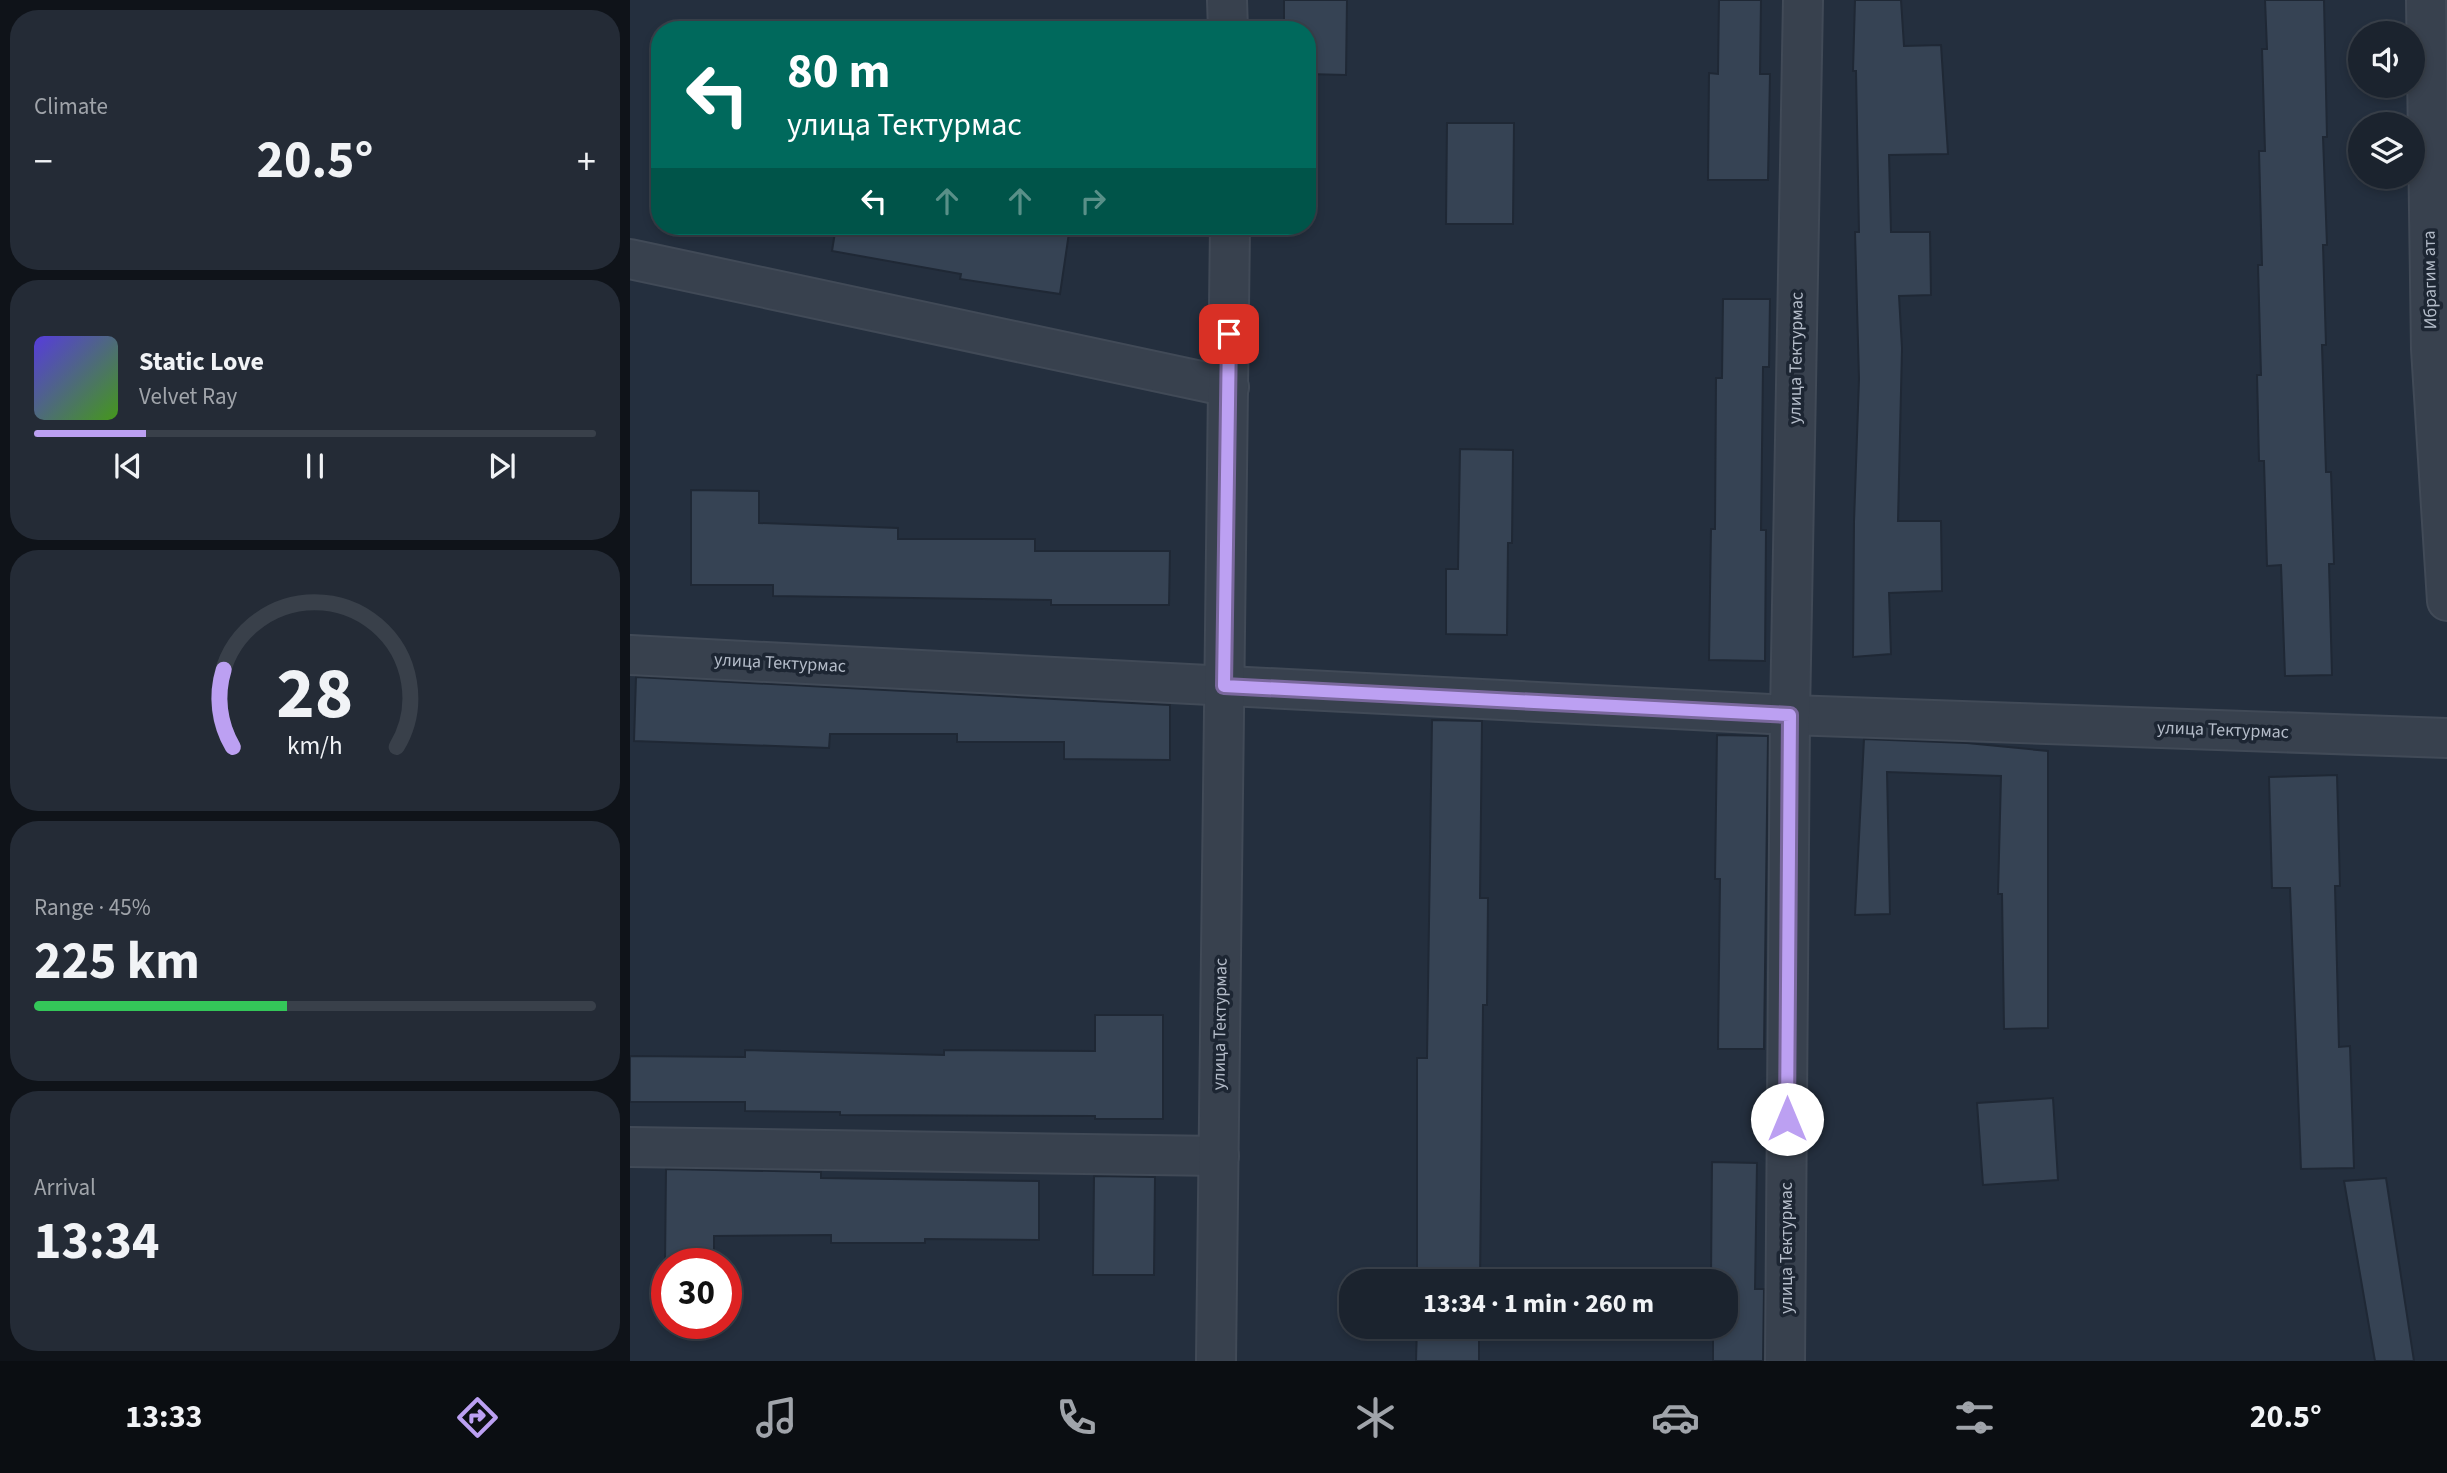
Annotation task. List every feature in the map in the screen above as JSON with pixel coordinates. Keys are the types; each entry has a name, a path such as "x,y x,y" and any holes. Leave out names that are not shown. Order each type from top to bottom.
{"street":[{"path":"1227,0 1228,21"},
{"name":"улица Тектурмас","path":"1786,1361 1790,715 1803,0"},
{"name":"Ибрагим ата","path":"2426,0 2447,601"},
{"name":"улица Тектурмас","path":"1216,1361 1230,235"},
{"path":"630,258 1228,387"},
{"name":"улица Тектурмас","path":"630,656 1790,715 2447,737"},
{"path":"630,1147 1219,1156"}],"building":[{"path":"1284,0 1347,0 1346,75 1316,74 1316,21 1284,21"},
{"path":"1719,0 1761,0 1760,74 1770,74 1768,180 1708,180 1709,73 1718,74"},
{"path":"1855,0 1901,0 1904,46 1941,45 1948,154 1889,155 1891,232 1930,232 1931,295 1899,296 1902,348 1898,521 1941,521 1942,591 1889,593 1891,654 1853,657 1859,379 1855,232 1859,232 1856,71 1853,71"},
{"path":"2265,0 2324,0 2327,137 2323,137 2327,245 2323,245 2326,345 2322,345 2326,472 2331,472 2334,564 2329,564 2332,675 2285,676 2281,565 2267,566 2264,461 2259,461 2257,375 2261,375 2259,151 2265,151 2262,49 2267,49"},
{"path":"1447,123 1514,123 1513,224 1446,224"},
{"path":"835,235 1069,235 1060,294 960,279 961,274 832,251"},
{"path":"1723,299 1770,299 1769,367 1763,367 1761,530 1766,530 1765,661 1709,660 1711,529 1715,529 1716,378 1722,378"},
{"path":"1460,449 1513,450 1507,635 1446,634 1446,569 1458,569"},
{"path":"691,490 759,491 759,523 898,528 898,539 1035,539 1035,551 1170,551 1169,605 1051,605 1051,600 773,596 773,585 691,585"},
{"path":"636,677 1170,705 1170,760 1064,759 1064,742 957,742 957,734 830,734 829,748 634,741"},
{"path":"1432,720 1482,721 1480,898 1488,898 1487,1005 1483,1005 1480,1269 1417,1269 1417,1058 1427,1058"},
{"path":"1717,735 1768,736 1764,1049 1718,1049 1720,879 1715,879"},
{"path":"1864,739 1967,743 2048,751 2048,1028 2004,1029 2002,894 1998,894 2001,776 1887,772 1890,914 1855,915"},
{"path":"2337,775 2340,886 2335,886 2339,1047 2350,1046 2354,1168 2301,1169 2290,888 2272,888 2269,777"},
{"path":"1095,1015 1163,1015 1163,1119 1095,1119 1095,1116 840,1115 840,1112 745,1111 745,1102 630,1102 630,1056 745,1057 745,1050 944,1055 944,1050 1095,1051"},
{"path":"2053,1098 2058,1180 1983,1185 1977,1103"},
{"path":"1712,1162 1757,1163 1755,1289 1764,1289 1763,1361 1713,1361 1713,1339 1738,1339 1738,1269 1711,1269"},
{"path":"666,1169 821,1172 821,1178 1039,1181 1039,1240 925,1239 925,1243 831,1243 831,1235 714,1236 714,1248 665,1248"},
{"path":"1094,1176 1155,1177 1154,1275 1093,1275"},
{"path":"2386,1178 2414,1361 2375,1361 2344,1181"},
{"path":"1417,1339 1479,1339 1479,1361 1416,1361"}],"route":[{"path":"1229,334 1224,686 1790,715 1787,1119"}]}
